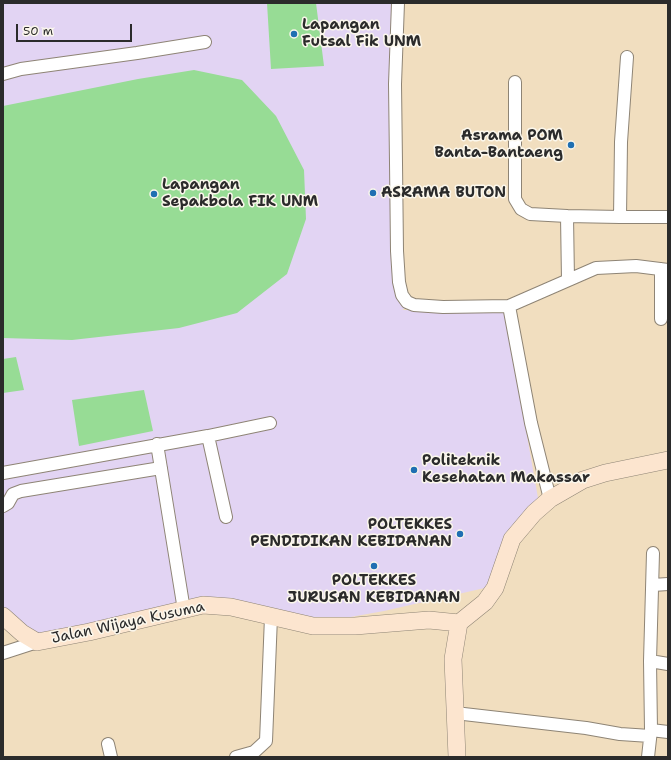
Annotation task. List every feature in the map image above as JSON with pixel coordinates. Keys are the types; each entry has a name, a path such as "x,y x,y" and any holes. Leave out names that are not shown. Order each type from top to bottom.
{"street":[{"path":"398,3 395,84 397,251 399,282 402,295 407,302 414,305 443,307 509,306 596,268 636,266 665,270 661,319"},
{"path":"3,74 21,69 136,54 205,42"},
{"path":"620,217 621,142 627,57"},
{"path":"515,82 515,199 521,208 530,214 668,217"},
{"path":"567,216 568,280"},
{"path":"509,306 530,423 550,499"},
{"path":"3,473 208,436 270,423"},
{"path":"208,436 226,517"},
{"path":"157,444 184,610"},
{"path":"457,757 453,659 460,623 485,602 495,588 512,539 534,513 550,499 584,480 605,473 668,460"},
{"path":"3,506 8,503 14,494 20,490 161,468"},
{"path":"648,757 650,733 653,553"},
{"path":"653,586 668,584"},
{"name":"Jalan Wijaya Kusuma","path":"3,616 22,633 37,642 89,632 203,605 216,605 271,616 300,624 337,627 429,620 460,623"},
{"path":"236,757 254,752 266,741 271,616"},
{"path":"3,653 37,642"},
{"path":"650,661 668,664"},
{"path":"455,713 586,728 620,734 668,732"},
{"path":"108,744 111,757"}],"shaded area":[{"path":"3,3 394,3 395,262 411,305 402,310 505,311 538,498 489,587 384,611 317,623 230,605 37,641 3,614"}],"green space":[{"name":"Lapangan Futsal Fik UNM","path":"267,3 316,3 324,66 271,69"},
{"name":"Lapangan Sepakbola FIK UNM","path":"194,70 242,80 276,116 304,170 306,219 287,274 237,313 179,328 72,340 3,338 3,106 138,79"},
{"path":"16,357 24,390 3,393 3,359"},
{"path":"144,390 153,431 79,446 72,400"}],"place":[{"name":"Lapangan Futsal Fik UNM","path":"294,34"},
{"name":"Asrama POM Banta-Bantaeng","path":"571,145"},
{"name":"ASRAMA BUTON","path":"373,193"},
{"name":"Lapangan Sepakbola FIK UNM","path":"154,194"},
{"name":"Politeknik Kesehatan Makassar","path":"414,470"},
{"name":"POLTEKKES PENDIDIKAN KEBIDANAN","path":"460,534"},
{"name":"POLTEKKES JURUSAN KEBIDANAN","path":"374,566"}]}
